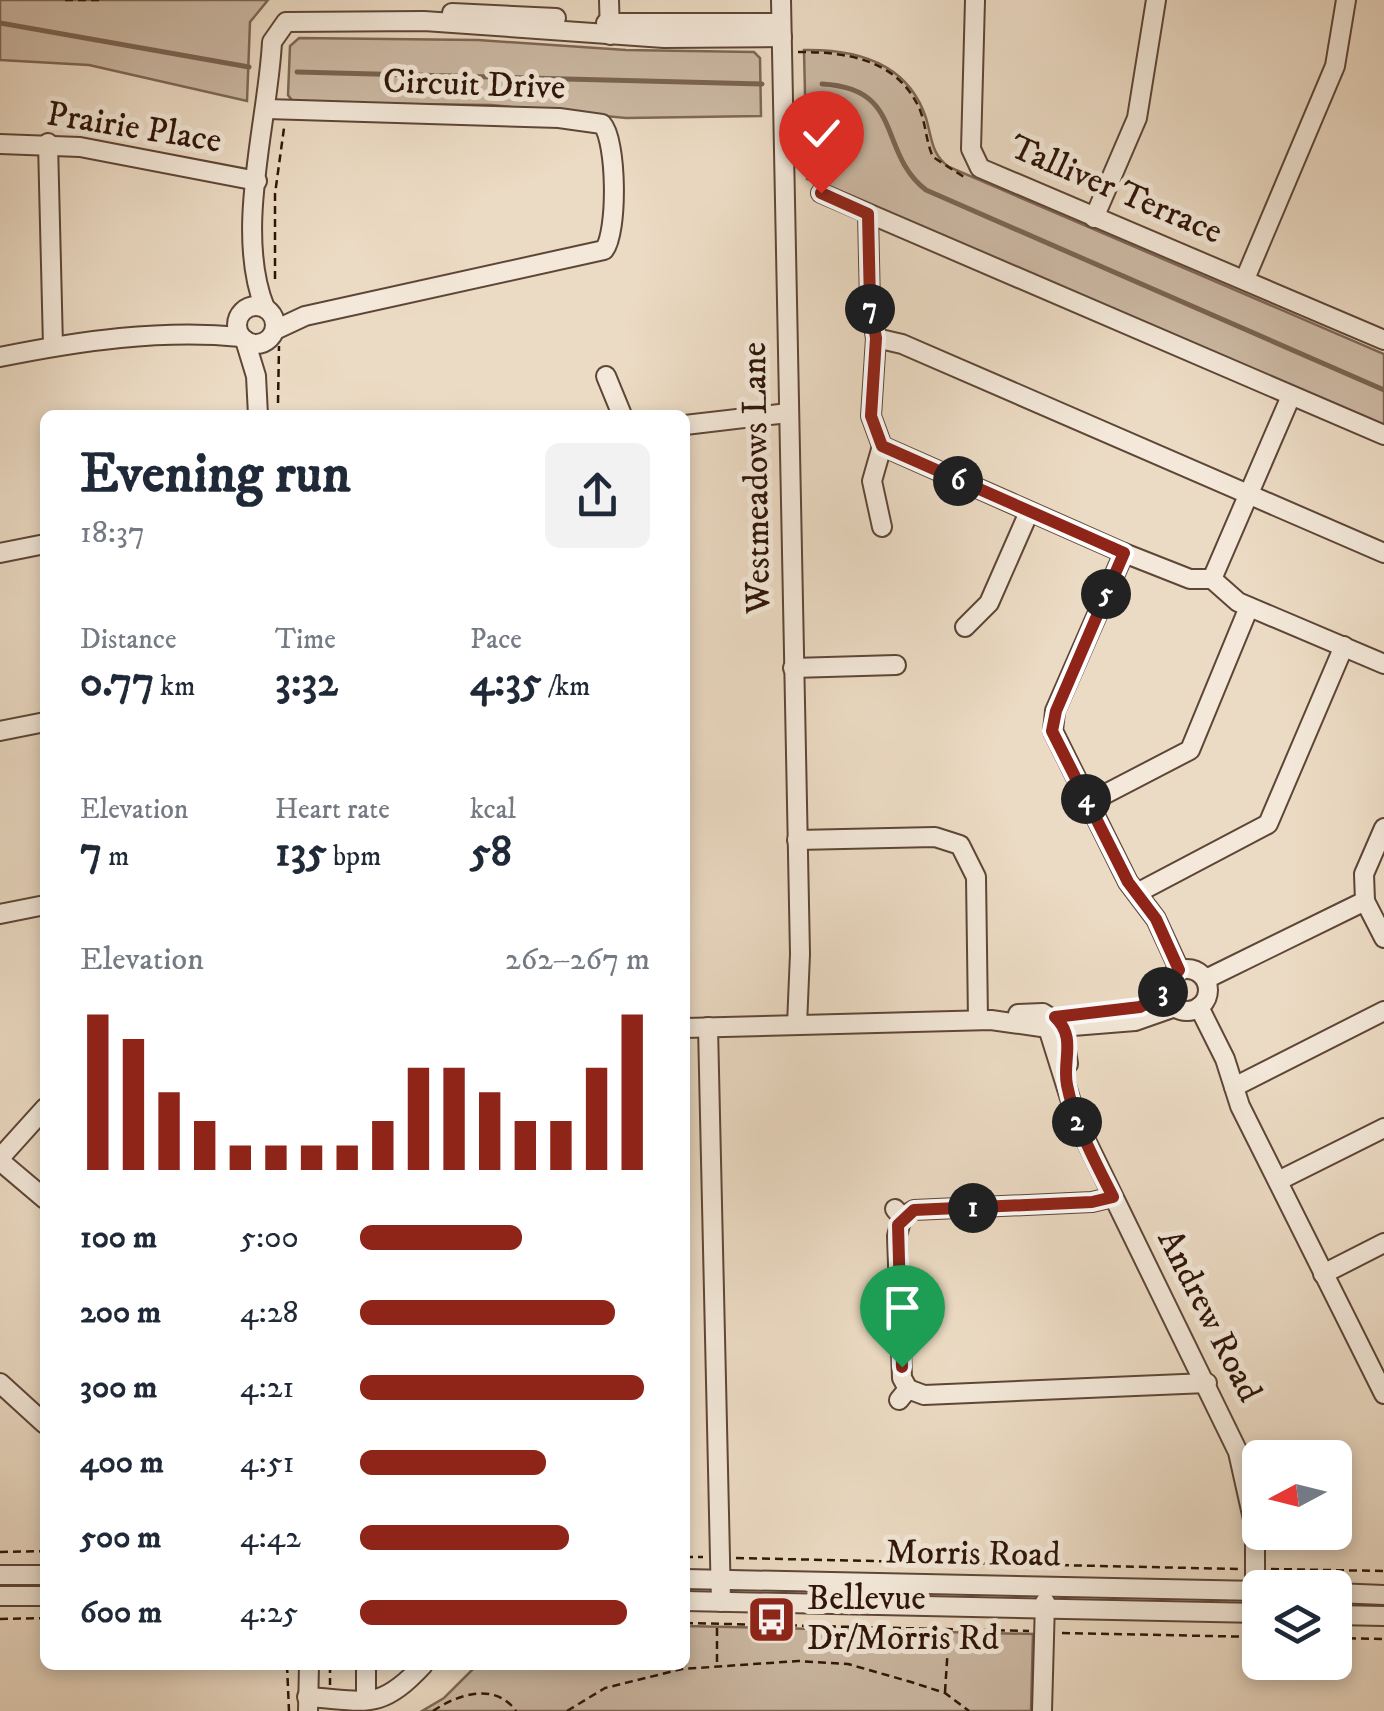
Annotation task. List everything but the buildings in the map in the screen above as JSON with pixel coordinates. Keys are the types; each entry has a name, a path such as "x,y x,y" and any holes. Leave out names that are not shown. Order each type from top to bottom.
{"street":[{"path":"424,0 424,21"},
{"path":"609,0 609,30"},
{"name":"Westmeadows Lane","path":"781,0 804,1025"},
{"name":"Talliver Terrace","path":"974,0 973,160 985,171 1384,340"},
{"path":"1094,218 1140,106 1156,0"},
{"path":"1245,279 1335,66 1346,0"},
{"path":"258,410 256,376 243,338 242,313 255,274 257,181 272,42 286,22 424,21 782,38"},
{"name":"Circuit Drive","path":"266,110 559,118 602,124 611,142 613,230 604,250 270,323"},
{"path":"48,143 53,346"},
{"name":"Prairie Place","path":"0,144 48,143 257,181"},
{"path":"821,193 1384,435"},
{"path":"868,214 870,304 876,338 871,416 882,446 872,481 882,527"},
{"path":"255,274 270,323 256,376"},
{"path":"200,333 242,313 270,323"},
{"path":"0,357 53,346 200,333 243,338 256,344 270,323"},
{"path":"876,338 902,344 1384,553"},
{"path":"606,376 620,410"},
{"path":"1212,579 1292,396"},
{"path":"690,424 788,414"},
{"path":"882,446 1124,553 1190,579 1212,579 1228,596 1249,607 1384,664"},
{"path":"966,627 990,604 1029,512"},
{"path":"0,553 40,545"},
{"path":"1124,553 1052,719 1056,739 1088,803 1136,893 1156,919 1179,970"},
{"path":"1088,803 1190,750 1249,607"},
{"path":"1136,893 1268,824 1344,646"},
{"path":"793,668 896,666"},
{"path":"0,731 40,723"},
{"path":"1384,828 1364,874 1365,900 1384,938"},
{"path":"797,840 935,836 960,845 976,878 978,1020"},
{"path":"1206,980 1365,900"},
{"path":"0,914 40,906"},
{"path":"690,1028 978,1020 1055,1023 1068,1012 1132,1016 1174,1007 1187,1011 1200,1007 1208,994 1206,980 1194,969 1179,970"},
{"path":"1132,1016 1161,995 1179,970"},
{"path":"1166,988 1174,1007"},
{"path":"1200,1007 1323,1274 1377,1362 1384,1394"},
{"path":"1234,1087 1384,1011"},
{"name":"Andrew Road","path":"1055,1023 1078,1124 1207,1382 1249,1486 1255,1528 1254,1570"},
{"path":"708,1027 721,1602"},
{"path":"40,1114 0,1160 40,1195"},
{"path":"1278,1181 1384,1128"},
{"path":"1113,1197 1092,1202 898,1213 904,1395 1207,1382"},
{"path":"1323,1274 1384,1243"},
{"path":"0,1384 40,1420"},
{"path":"0,1575 40,1574"},
{"name":"Morris Road","path":"690,1579 1242,1591"},
{"path":"1042,1711 1046,1588"},
{"path":"1352,1594 1384,1595"},
{"path":"0,1596 40,1596"},
{"name":"Morris Road","path":"690,1601 1242,1613"},
{"path":"1352,1615 1384,1616"},
{"path":"309,1670 308,1704 396,1694 418,1670"},
{"path":"366,1670 366,1700"}],"path":[{"path":"65,0 100,0"},
{"path":"782,38 849,54 889,72 920,111 932,157 947,170 978,184"},
{"path":"0,1552 40,1551"},
{"path":"690,1557 1254,1570"},
{"path":"1352,1572 1384,1572"},
{"path":"717,1663 721,1602"},
{"path":"0,1619 40,1618"},
{"path":"690,1623 1242,1636"},
{"path":"945,1693 949,1630"},
{"path":"1352,1638 1384,1639"},
{"path":"690,1669 717,1663 848,1664 945,1693 969,1711"},
{"path":"288,1670 290,1711"},
{"path":"567,1711 605,1688 686,1670"},
{"path":"432,1711 451,1699 476,1694 502,1697 516,1711"}],"shaded area":[{"path":"0,0 268,0 250,22 247,101 89,65 0,60"},
{"path":"299,38 478,40 626,50 754,52 760,58 761,116 626,118 491,105 294,103 288,95 290,46"},
{"path":"804,50 843,52 893,72 918,99 935,151 949,167 1384,354 1384,427 807,179"},
{"path":"690,1626 1033,1634 1031,1711 422,1711 444,1698 472,1670 690,1670"}],"waterway":[{"path":"0,23 249,67"},
{"path":"297,72 762,84"},
{"path":"822,84 848,88 878,109 911,175 926,190 1384,390"}],"place":[{"name":"Bellevue Dr/Morris Rd","path":"772,1619"}],"route":[{"path":"821,193 868,214 870,304 876,338 871,416 882,446 1124,553 1052,719 1052,731 1128,882 1156,919 1179,970 1170,976 1161,995 1140,1007 1068,1012 1055,1017 1068,1039 1065,1079 1078,1124 1113,1197 1092,1202 914,1210 902,1217 898,1236 902,1367"}]}
